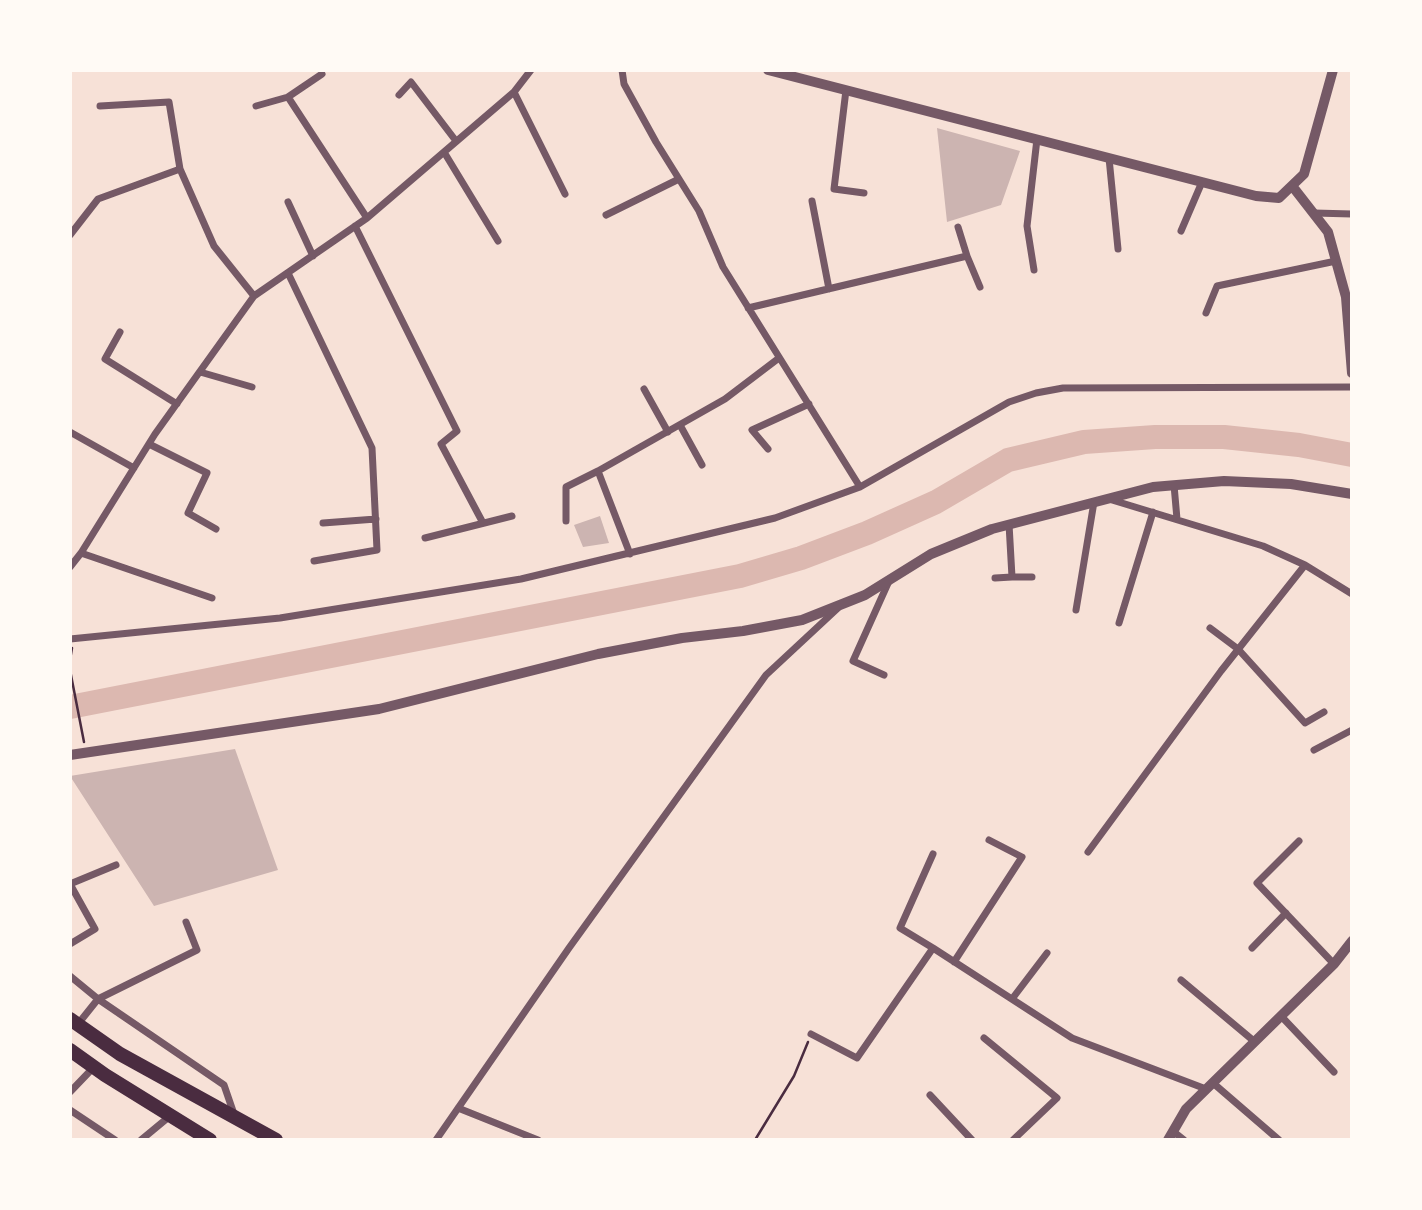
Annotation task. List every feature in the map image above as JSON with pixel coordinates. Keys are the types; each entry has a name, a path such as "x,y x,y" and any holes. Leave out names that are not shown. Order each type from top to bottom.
{"highway":[{"path":"74,1022 120,1054 276,1140"},
{"path":"70,1050 210,1140"}],"street":[{"path":"70,567 81,554 149,444 254,296 367,218 514,92 531,70"},
{"path":"622,70 624,84 699,211 723,267 860,487"},
{"path":"768,70 1256,196 1279,198 1304,174 1333,70"},
{"path":"256,106 288,97 322,74"},
{"path":"399,95 411,82 456,141"},
{"path":"846,90 834,189 864,193"},
{"path":"514,92 565,194"},
{"path":"288,97 367,218"},
{"path":"100,106 169,102 180,169 214,246 254,296"},
{"path":"1034,270 1027,226 1037,139"},
{"path":"444,152 498,241"},
{"path":"1109,158 1118,249"},
{"path":"70,235 99,200 180,169"},
{"path":"606,215 679,179"},
{"path":"1181,231 1202,182"},
{"path":"1293,187 1328,232 1349,297 1352,373"},
{"path":"812,201 829,289"},
{"path":"288,202 313,256"},
{"path":"1314,213 1352,214"},
{"path":"355,226 457,431 440,444 483,523"},
{"path":"958,227 980,287"},
{"path":"748,307 967,257"},
{"path":"1206,313 1217,286 1336,261"},
{"path":"288,273 372,448 377,550 314,561"},
{"path":"120,332 105,359 177,404"},
{"path":"566,521 566,486 598,471 724,399 779,358"},
{"path":"200,372 252,387"},
{"path":"70,639 281,618 521,579 775,518 860,487 1009,402 1036,393 1063,388 1352,387"},
{"path":"644,389 668,432"},
{"path":"768,449 752,430 808,404"},
{"path":"680,425 702,465"},
{"path":"70,432 134,468"},
{"path":"149,444 207,473 188,513 216,528"},
{"path":"598,471 630,554"},
{"path":"70,755 379,709 598,654 802,620 865,595 931,554 1009,524 1153,487 1224,481 1291,484 1352,494"},
{"path":"1174,485 1177,519"},
{"path":"1108,498 1263,545 1305,565 1352,594"},
{"path":"1076,610 1094,502"},
{"path":"1119,623 1153,512"},
{"path":"425,538 512,516"},
{"path":"323,523 376,519"},
{"path":"1009,524 1012,577"},
{"path":"81,554 212,598"},
{"path":"1088,852 1238,649 1305,565"},
{"path":"995,578 1032,577"},
{"path":"884,675 853,661 890,580"},
{"path":"436,1140 569,948 766,675 842,604"},
{"path":"1210,628 1238,649 1305,723 1324,712"},
{"path":"1314,750 1352,730"},
{"path":"954,962 1022,857 989,840"},
{"path":"1299,841 1257,883 1334,964"},
{"path":"933,855 900,928 1072,1038 1209,1086 1279,1140"},
{"path":"70,944 96,929 70,884 116,865"},
{"path":"1252,948 1286,913"},
{"path":"74,1022 99,999 197,950 187,922"},
{"path":"811,1034 857,1058 933,948"},
{"path":"1184,1140 1171,1136 1186,1109 1350,948"},
{"path":"1012,999 1047,953"},
{"path":"70,976 224,1085 235,1118"},
{"path":"1181,981 1255,1042"},
{"path":"1281,1016 1334,1072"},
{"path":"984,1038 1057,1098 1013,1140"},
{"path":"70,1092 94,1067"},
{"path":"930,1096 972,1140"},
{"path":"458,1108 539,1140"},
{"path":"70,1110 115,1140"},
{"path":"141,1140 170,1115"}],"path":[{"path":"70,670 84,737"},
{"path":"755,1140 794,1076 811,1034"}],"building":[{"path":"937,128 1020,151 1001,205 947,222"},
{"path":"600,516 609,543 583,547 574,525"},
{"path":"235,749 278,870 154,906 70,776"}],"waterway":[{"path":"70,707 740,576 801,558 867,533 936,502 1008,460 1084,442 1155,437 1224,437 1299,445 1352,455"}]}
